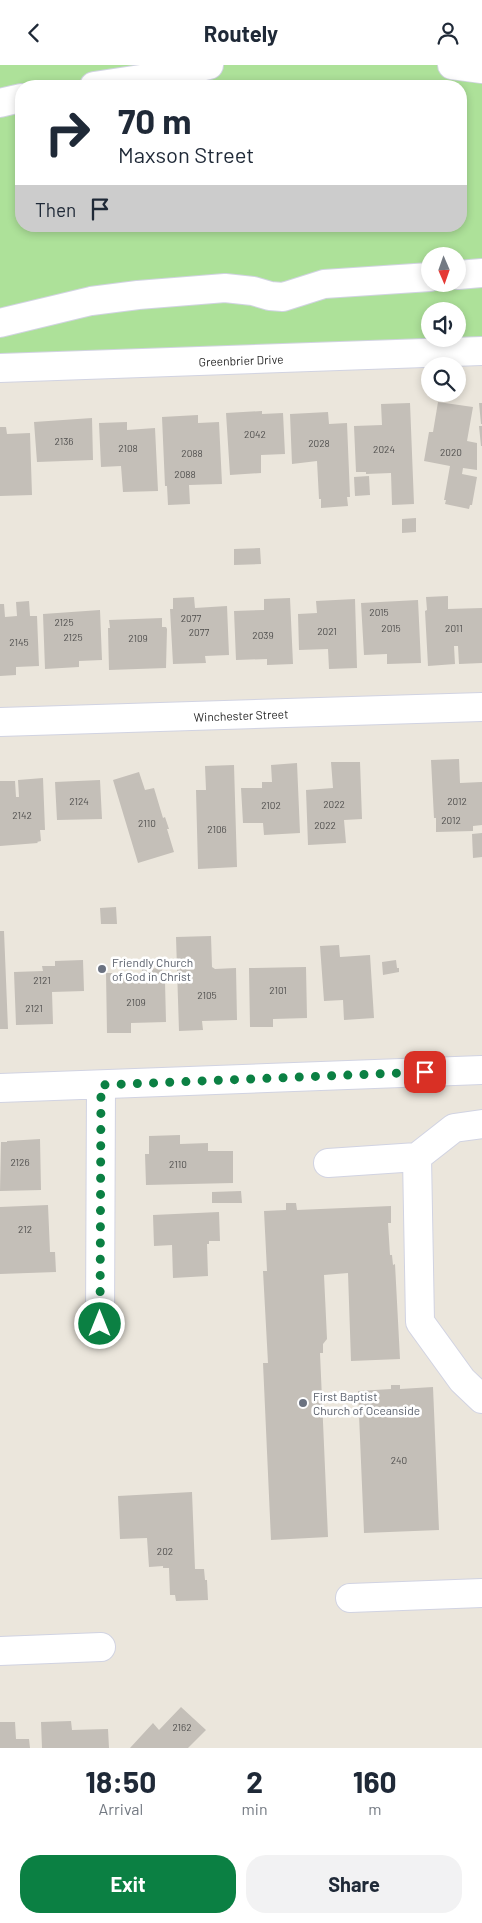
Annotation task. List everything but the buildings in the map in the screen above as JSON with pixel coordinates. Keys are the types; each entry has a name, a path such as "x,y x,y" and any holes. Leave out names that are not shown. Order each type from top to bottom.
{"street":[{"path":"134,80 168,75 209,65"},
{"path":"452,65 482,69"},
{"path":"0,103 15,99"},
{"path":"466,274 482,273"},
{"path":"0,323 91,301 138,295 225,289 253,291 270,296 283,297 324,284 421,278"},
{"name":"Greenbrier Drive","path":"0,368 482,351"},
{"name":"Winchester Street","path":"0,722 482,707"},
{"path":"0,1088 482,1070"},
{"path":"100,1324 101,1085"},
{"path":"328,1163 416,1157 454,1128 482,1124"},
{"path":"416,1157 420,1322 462,1380 482,1399"},
{"path":"350,1598 482,1593"},
{"path":"0,1651 101,1647"}],"green space":[{"path":"0,65 482,65 482,352 0,368"}],"place":[{"name":"Friendly Church of God in Christ","path":"102,969"},
{"name":"First Baptist Church of Oceanside","path":"303,1403"}],"route":[{"path":"100,1324 101,1085 425,1072"}]}
